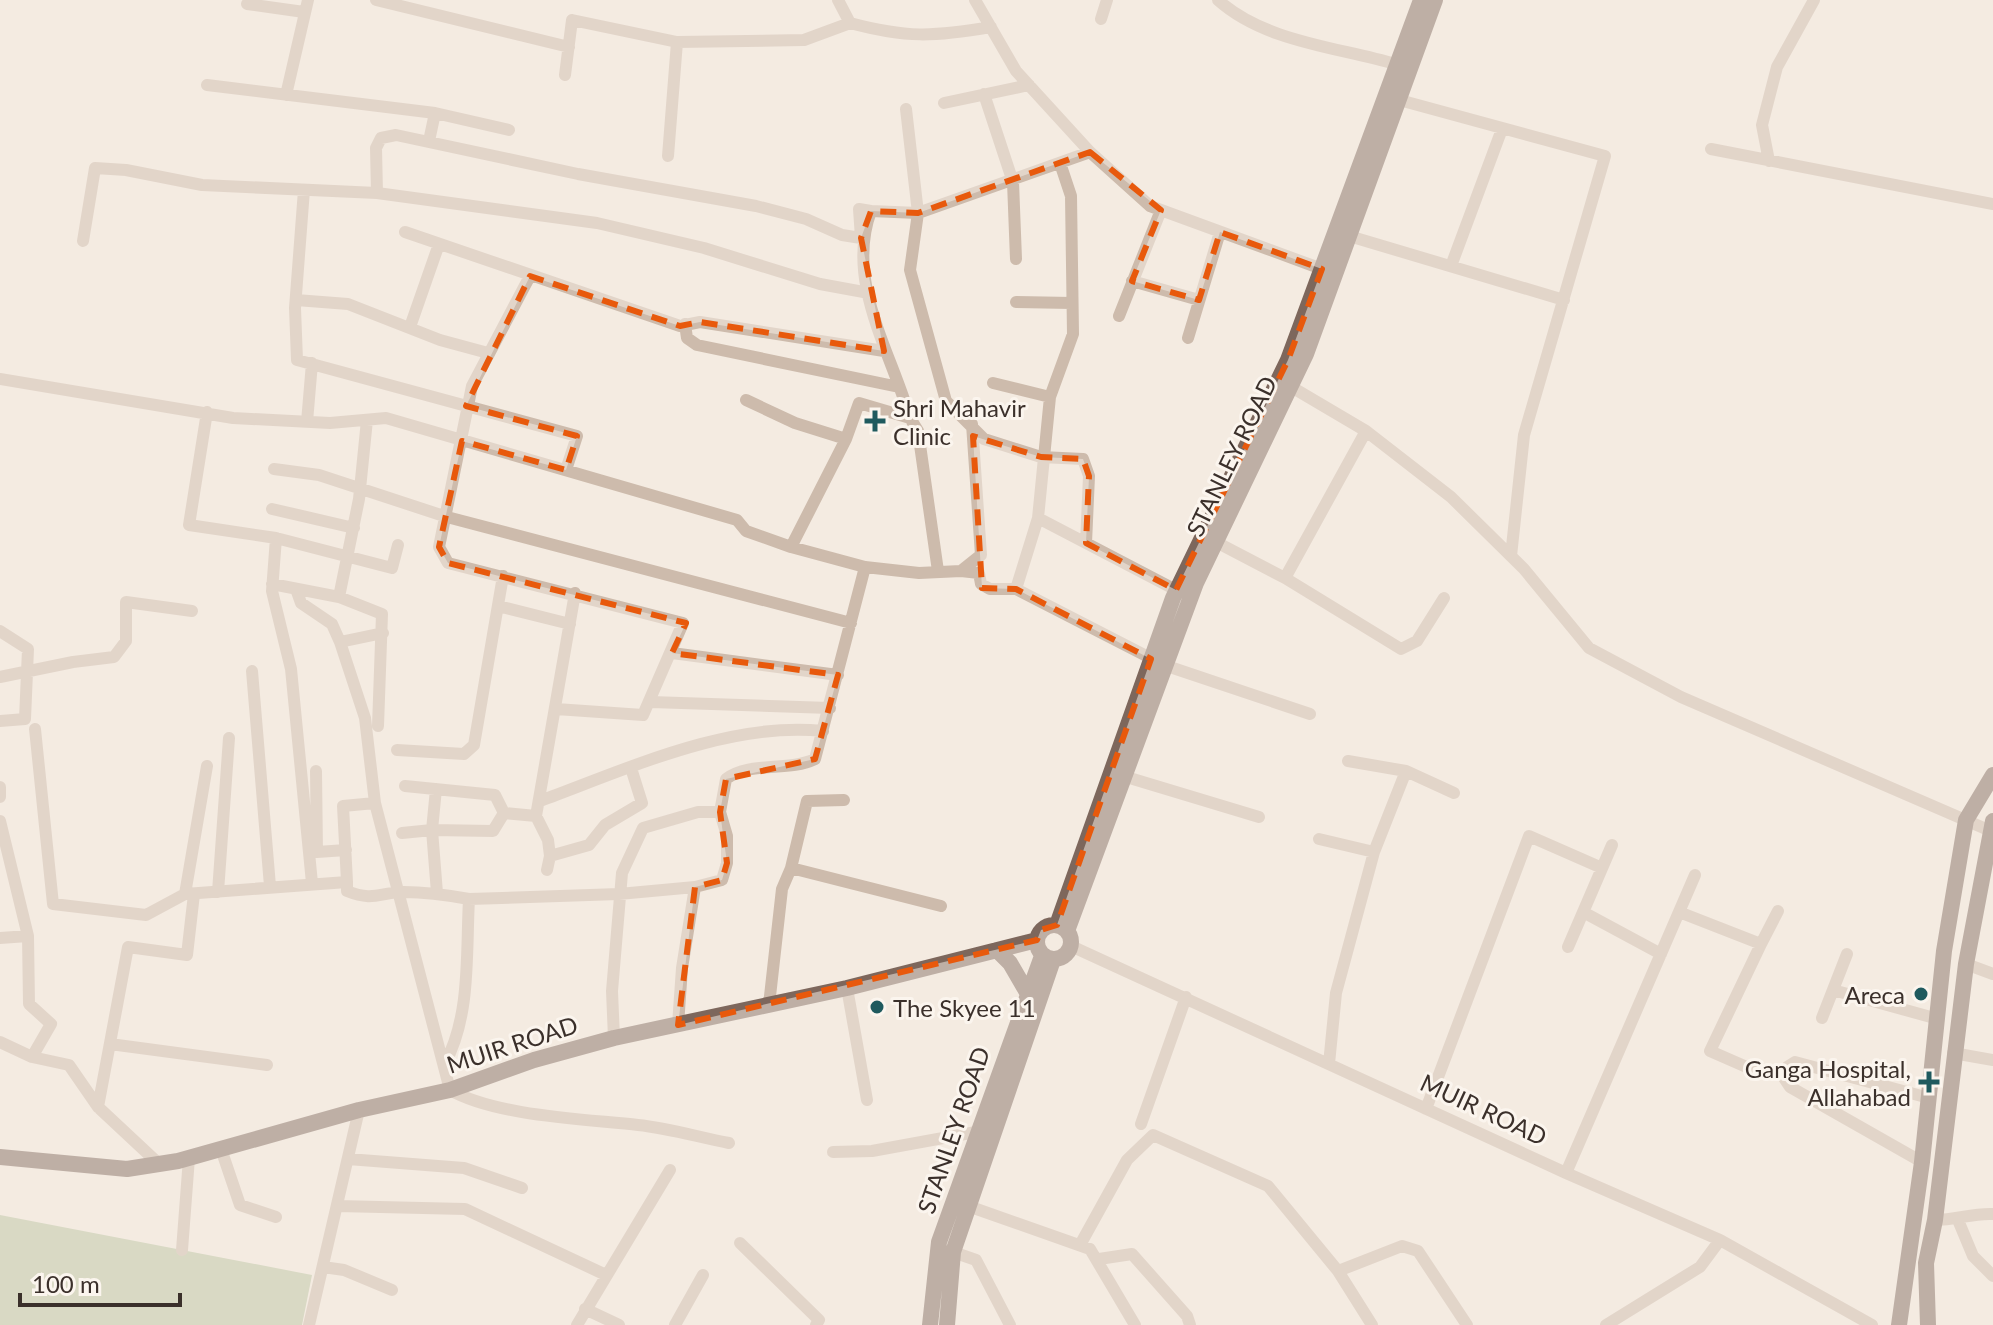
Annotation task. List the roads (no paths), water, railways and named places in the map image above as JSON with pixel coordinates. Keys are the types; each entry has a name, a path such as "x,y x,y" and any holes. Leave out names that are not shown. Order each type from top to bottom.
{"main road":[{"name":"STANLEY ROAD","path":"1065,934 1158,662 1216,542 1349,236 1391,98 1395,64 1421,0"},
{"name":"STANLEY ROAD","path":"1065,934 1123,776 1158,662 1176,590 1286,383 1322,269 1391,98 1435,0"},
{"path":"1908,1325 1899,1325 1922,1162 1944,951 1966,820 1993,775"},
{"path":"1928,1325 1926,1263 1935,1220 1953,1053 1992,828"},
{"path":"1041,930 1065,934 1065,956 1044,952 1041,930"},
{"path":"997,950 1010,963 1028,994"},
{"name":"MUIR ROAD","path":"0,1157 127,1169 159,1164 359,1110 450,1090 534,1060 614,1038 847,988 997,950 1044,952"},
{"name":"STANLEY ROAD","path":"930,1325 937,1251 976,1132 1044,952"},
{"name":"STANLEY ROAD","path":"947,1325 953,1252 1044,952"}],"street":[{"path":"376,0 569,47"},
{"path":"838,0 850,23"},
{"path":"975,0 1029,85 1090,152 1150,206 1322,269"},
{"path":"1101,19 1107,0"},
{"path":"1218,0 1235,15 1285,36 1395,64"},
{"path":"1769,161 1762,125 1777,67 1814,0"},
{"path":"247,4 306,6 286,95"},
{"path":"565,75 572,20 677,42 804,40 850,23 894,34 936,37 991,27"},
{"path":"668,156 677,42"},
{"path":"207,85 435,113 509,130"},
{"path":"944,103 1029,85"},
{"path":"984,94 1013,182 1016,259"},
{"path":"1391,98 1605,156 1524,435 1511,556"},
{"path":"906,109 918,213 910,270 925,338 946,401 984,439 1041,457 1083,459 1089,476 1086,543"},
{"path":"429,141 435,113"},
{"path":"1451,266 1502,129"},
{"path":"377,193 376,148 381,138 396,135 578,174 756,206 806,219 842,235 861,238"},
{"path":"1711,149 1993,204"},
{"path":"938,571 918,431 884,351 869,293 861,238 871,211 918,213 1013,182 1090,152"},
{"path":"1016,589 1038,518 1041,457 1051,408 1050,397 1073,334 1071,196 1060,163"},
{"path":"83,241 95,168 126,170 202,185 377,193 597,223 704,248 820,284 869,293"},
{"path":"304,190 296,300 297,360 577,436 566,470"},
{"path":"1119,316 1161,210"},
{"path":"405,232 680,326 700,322 884,351"},
{"path":"1188,338 1220,232"},
{"path":"1349,236 1564,300"},
{"path":"410,327 439,244"},
{"path":"530,276 488,353 466,406 462,441 439,547 448,563 683,623 643,715 556,709"},
{"path":"1132,281 1199,300"},
{"path":"296,300 348,304 488,353"},
{"path":"1016,302 1072,303"},
{"path":"685,324 687,338 697,345 899,387"},
{"path":"307,422 312,363"},
{"path":"0,379 233,418 307,422 386,418 737,520 746,531 865,567 919,573 979,573 981,584 990,589 1016,589 1158,662 1310,714"},
{"path":"993,383 1050,397"},
{"path":"1286,383 1366,431 1451,497 1511,556 1589,648 1681,697 1966,820 1992,828"},
{"path":"746,400 795,423 846,439"},
{"path":"791,547 846,439 859,403 910,418"},
{"path":"207,412 189,525 276,538 392,568 398,545"},
{"path":"339,597 360,491 367,420"},
{"path":"961,571 981,555 972,424"},
{"path":"1285,578 1366,431"},
{"path":"274,469 319,475 360,491 411,503 447,517 851,623"},
{"path":"272,509 354,528"},
{"path":"1038,518 1176,590"},
{"path":"276,538 272,584 291,669 312,883"},
{"path":"1216,542 1285,578 1401,649 1417,641 1444,598"},
{"path":"375,803 343,806 347,891 356,895 380,898 399,892 437,893 469,899 619,894 695,887 722,880 727,863 727,836 720,812 726,779 735,772 798,767 815,759 865,567"},
{"path":"397,750 464,754 474,745 503,576"},
{"path":"272,584 339,597 382,614 378,726"},
{"path":"296,589 301,603 332,624 365,718 375,803 450,1090 480,1102 580,1120 639,1125 729,1143"},
{"path":"547,870 550,856 548,840 536,816 575,593"},
{"path":"0,677 114,657 126,641 126,602 192,611"},
{"path":"498,606 570,624"},
{"path":"0,631 28,649 25,719 0,721"},
{"path":"340,642 383,633"},
{"path":"672,653 838,675"},
{"path":"252,671 270,886"},
{"path":"651,702 830,708"},
{"path":"540,801 743,733 789,727 823,731"},
{"path":"35,729 53,904 146,915 190,894 347,882"},
{"path":"218,892 229,738"},
{"path":"1348,761 1406,771 1454,793"},
{"path":"98,1107 128,947 187,955 190,894 207,766"},
{"path":"550,856 589,845 605,825 642,803 631,768"},
{"path":"316,771 317,852 346,850"},
{"path":"1329,1064 1336,993 1374,852 1406,771"},
{"path":"1123,776 1259,817"},
{"path":"405,786 495,795 504,813"},
{"path":"0,787 0,797"},
{"path":"436,789 432,830 437,893"},
{"path":"769,1005 782,889 791,868 807,801 844,800"},
{"path":"614,1038 612,991 619,894 622,873 643,828 698,812 720,812"},
{"path":"504,813 536,816"},
{"path":"402,833 493,831 504,813"},
{"path":"0,821 28,936 29,1004 51,1024 32,1057"},
{"path":"1426,1109 1529,836 1602,868"},
{"path":"1319,839 1374,852"},
{"path":"1568,947 1612,845"},
{"path":"791,868 941,906"},
{"path":"1566,1173 1695,875"},
{"path":"678,1025 682,968 695,887"},
{"path":"445,1063 455,1045 462,1006 469,899"},
{"path":"1758,1072 1710,1051 1778,911"},
{"path":"1583,912 1661,954"},
{"path":"1679,912 1761,944"},
{"name":"MUIR ROAD","path":"1065,934 1186,997 1329,1064 1720,1240 1872,1325"},
{"path":"0,938 28,936"},
{"path":"1822,1018 1847,954"},
{"path":"1966,964 1993,974"},
{"path":"847,988 867,1100"},
{"path":"1833,990 1938,1019"},
{"path":"1141,1124 1186,997"},
{"path":"0,1042 32,1057 69,1065 98,1107 159,1164"},
{"path":"110,1044 267,1065"},
{"path":"1953,1053 1993,1060"},
{"path":"1922,1162 1790,1087 1784,1078 1787,1067 1795,1062 1929,1098"},
{"path":"309,1325 359,1110"},
{"path":"833,1152 872,1151 976,1132"},
{"path":"1080,1245 1127,1160 1153,1135 1268,1186 1338,1271 1372,1325"},
{"path":"221,1149 240,1205 276,1217"},
{"path":"182,1250 189,1158"},
{"path":"348,1159 464,1168 522,1188"},
{"path":"577,1325 670,1170"},
{"path":"337,1206 465,1209 606,1275"},
{"path":"968,1206 1090,1249 1099,1259 1135,1325"},
{"path":"1935,1220 1958,1220 1971,1213 1993,1214"},
{"path":"1958,1220 1973,1256 1993,1276"},
{"path":"1606,1325 1700,1267 1720,1240"},
{"path":"740,1243 819,1320 816,1325"},
{"path":"1338,1271 1402,1246 1418,1251 1467,1325"},
{"path":"953,1252 976,1260 1010,1325"},
{"path":"1099,1259 1132,1254 1187,1316 1190,1325"},
{"path":"323,1267 344,1270 392,1290"},
{"path":"675,1325 703,1275"},
{"path":"585,1309 619,1325"}],"place":[{"name":"Shri Mahavir Clinic","path":"875,421"},
{"name":"Areca","path":"1921,994"},
{"name":"The Skyee 11","path":"877,1007"},
{"name":"Ganga Hospital, Allahabad","path":"1929,1082"}]}
